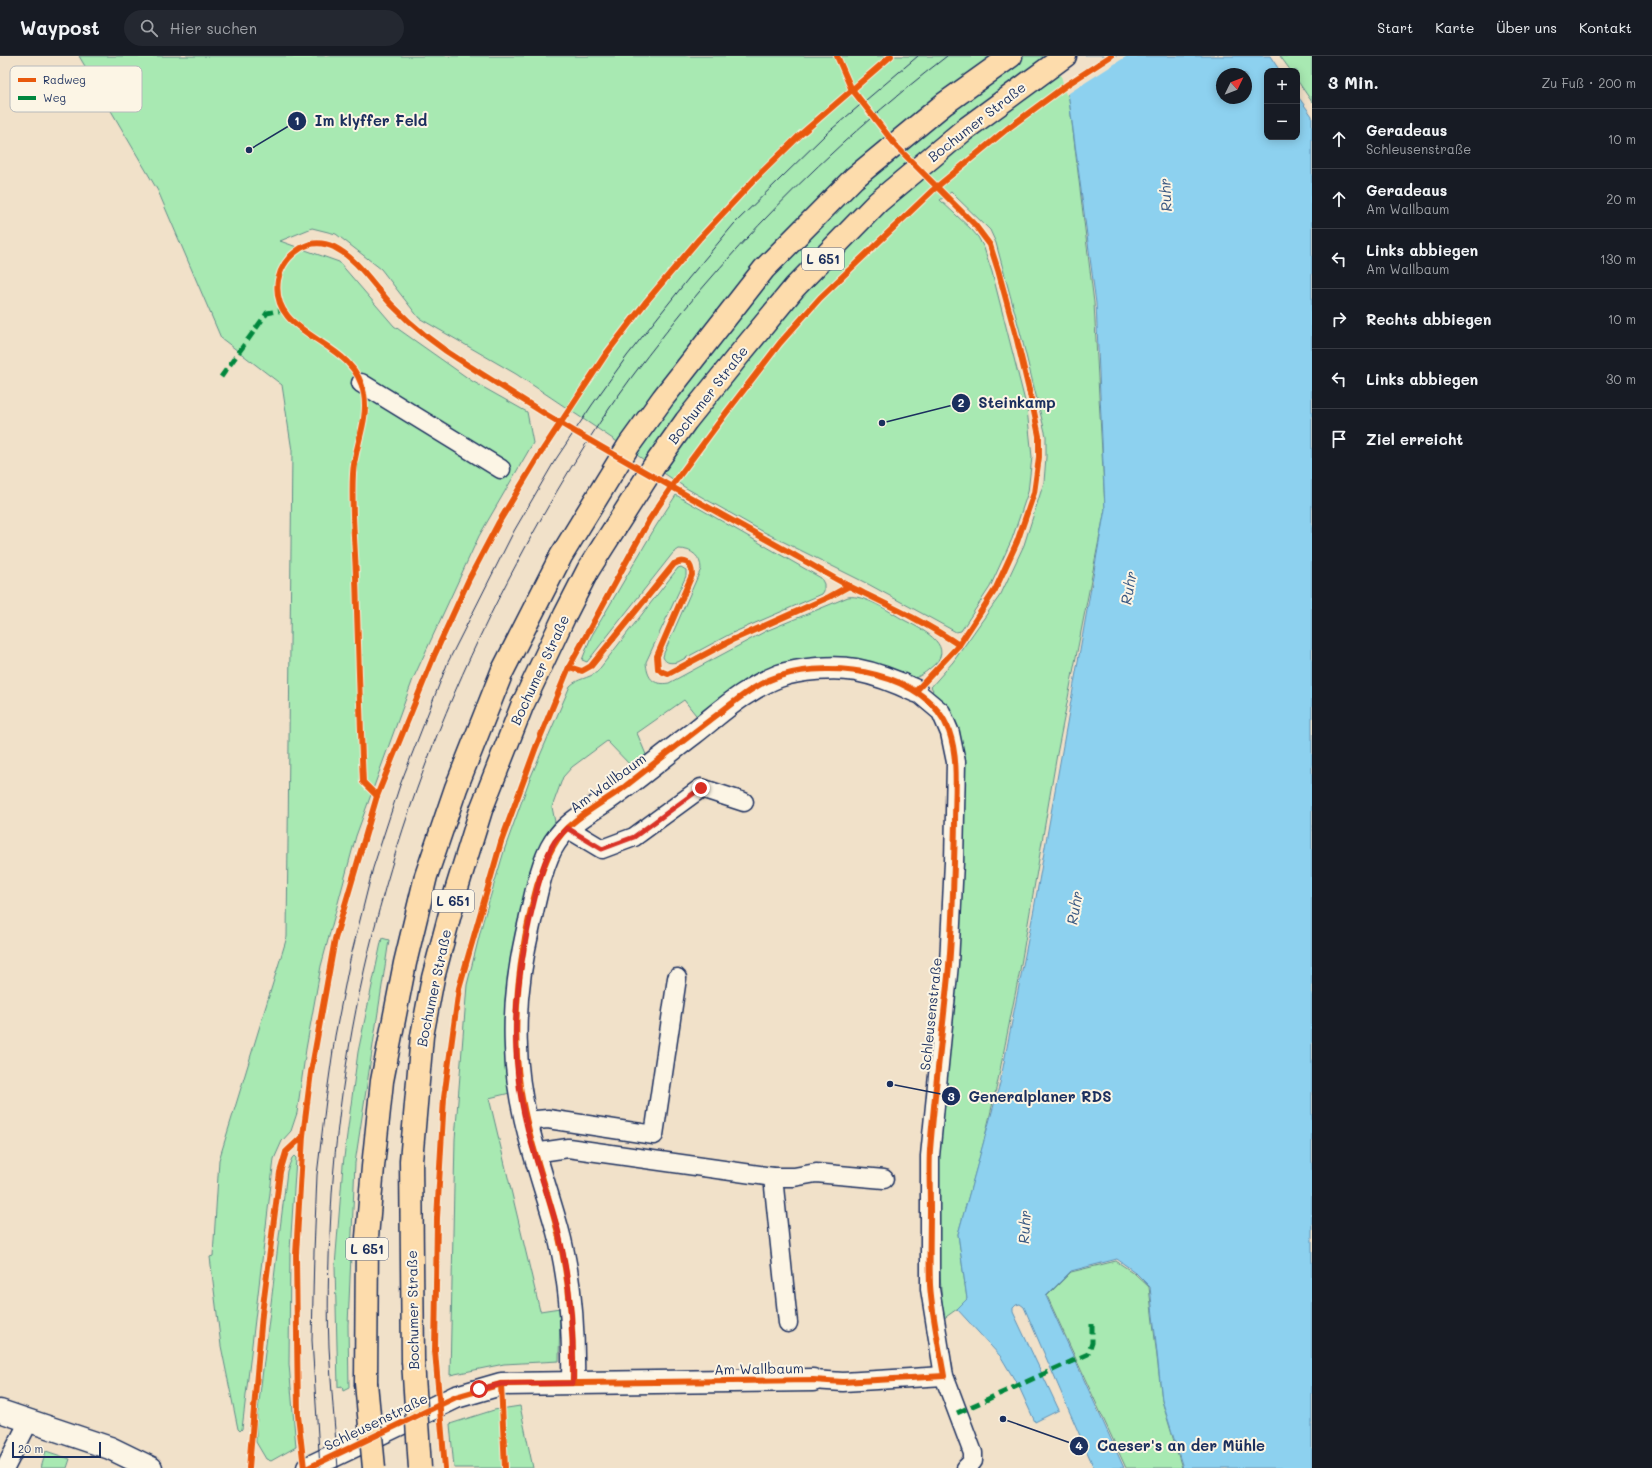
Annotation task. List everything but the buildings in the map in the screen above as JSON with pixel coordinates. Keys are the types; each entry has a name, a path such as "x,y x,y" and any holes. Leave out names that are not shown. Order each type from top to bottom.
{"main road":[{"name":"L 651","path":"374,1468 366,1383 367,1237 382,1081 405,963 426,876 462,774 502,672 561,556 629,445 663,398 764,269 854,178 944,104 1011,56"},
{"name":"Bochumer Straße","path":"420,1468 413,1361 411,1161 415,1096 422,1036 433,978 456,891 481,810 522,706 588,570 627,507 686,422 795,287 878,202 964,130 1065,56"}],"street":[{"name":"Am Wallbaum","path":"573,1383 574,1352 572,1312 565,1268 558,1230 526,1122 520,1088 516,1047 522,953 539,881 554,842 567,828 613,796 747,692 779,676 817,669 854,670 887,678 916,691"},
{"name":"Am Wallbaum","path":"501,1384 813,1380"},
{"name":"Schleusenstraße","path":"308,1468 456,1397 501,1384"},
{"path":"0,1411 110,1448 151,1468"}],"lane":[{"path":"362,383 501,469"},
{"name":"Schleusenstraße","path":"916,691 941,712 950,733 956,762 954,862 949,964 930,1156 930,1289 944,1376 973,1453 973,1461 966,1468"},
{"path":"567,828 602,849 634,837 701,788 744,802"},
{"path":"526,1122 548,1119 654,1135 677,978"},
{"path":"534,1153 568,1148 774,1177 794,1177 816,1173 884,1179"},
{"path":"774,1177 788,1323"},
{"name":"Am Wallbaum","path":"813,1380 844,1382 944,1376"},
{"path":"5,1468 29,1421"}],"green space":[{"path":"79,56 1058,56 1069,99 1094,303 1105,509 1057,754 1020,970 997,1085 983,1145 958,1234 967,1299 957,1309 943,1319 932,1154 960,930 963,757 931,693 933,690 931,687 953,662 1001,594 1024,545 1044,482 1046,457 1046,436 996,243 990,230 951,192 940,200 971,229 978,237 984,248 992,272 1027,409 1032,457 1028,492 1012,539 990,587 961,631 956,632 868,584 762,531 686,488 516,374 419,318 381,269 336,234 312,228 280,241 339,262 394,326 472,381 527,412 533,443 479,536 413,679 356,836 321,966 306,1049 297,1113 291,1131 282,1141 274,1159 242,1429 240,1431 238,1429 221,1346 210,1257 213,1256 219,1160 287,937 292,451 282,385 221,338 158,191 112,112 142,112 142,66 85,66"},
{"path":"1280,56 1312,56 1312,102 1300,84 1300,68 1289,68"},
{"path":"676,495 821,578 824,584 824,591 822,594 730,634 678,662 669,662 663,657 664,653 701,569 701,565 695,554 688,550 679,549 673,553 587,662 582,660 591,637 656,526"},
{"path":"681,567 686,570 686,576 646,662 649,676 655,682 663,684 669,683 766,631 848,597 862,598 869,601 926,632 938,643 941,650 940,657 935,664 923,674 915,678 884,666 858,660 812,658 780,666 699,719 684,700 637,733 647,757 632,767 607,741 572,767 563,777 552,807 555,822 544,837 532,873 510,1093 489,1098 540,1311 560,1308 559,1361 504,1364 450,1375 455,1139 467,985 483,921 505,848 529,781 570,686 576,681 597,672 678,568"},
{"path":"382,938 389,940 355,1163 348,1325 349,1388 343,1391 342,1386 338,1387 335,1266 343,1165 358,1052"},
{"path":"294,1156 296,1158 290,1250 289,1364 296,1447 271,1461 266,1459 256,1442 256,1427 287,1171"},
{"path":"1116,1261 1134,1273 1149,1287 1162,1401 1182,1468 1126,1468 1047,1296 1071,1272"},
{"path":"520,1406 533,1468 454,1468 450,1424 494,1410"},
{"path":"46,1451 70,1459 67,1468 41,1468"}],"water":[{"name":"Ruhr","path":"1058,56 1270,56 1278,68 1264,68 1264,140 1300,140 1300,99 1312,116 1312,1468 1183,1468 1162,1400 1150,1287 1135,1272 1117,1259 1071,1271 1046,1296 1124,1468 1094,1468 1024,1307 1020,1304 1016,1305 1013,1308 1013,1312 1059,1410 1035,1422 1020,1389 1001,1357 957,1309 967,1299 958,1234 1000,1083 1034,909 1105,509 1096,303 1069,99"}],"pier":[{"path":"1056,56 1127,56 1066,95"}],"tram line":[{"path":"320,1468 312,1340 314,1252 317,1175 335,1036 350,960 373,868 400,785 448,662 514,531 554,462 627,356 734,224 826,134 918,56"},
{"path":"338,1468 329,1347 328,1290 332,1194 340,1112 352,1030 369,949 391,869 416,790 446,712 480,637 530,539 585,445 631,378 702,289 739,246 778,205 860,128 947,56"}],"marked path":[{"path":"221,377 267,313 283,310"},
{"path":"957,1413 1088,1354 1092,1343 1092,1324"}],"cycle path":[{"path":"837,56 851,88 897,147 975,225 990,245 1017,340 1039,436 1039,457 1034,493 1017,542 995,590 959,645 916,691"},
{"path":"304,1468 298,1415 296,1255 303,1136 311,1072 335,939 377,796 434,656 469,579 499,522 540,454 606,354 645,303 699,239 756,178 800,135 891,56"},
{"path":"445,1468 435,1351 437,1218 444,1098 459,988 501,842 536,747 569,667 649,520 674,483 780,343 820,298 933,190 1007,129 1068,84 1111,56"},
{"path":"377,796 363,782 353,513 353,474 365,414 364,394 357,375 346,360 299,327 286,315 279,300 278,280 283,266 292,254 309,245 317,243 326,244 343,252 358,265 384,297 408,321 427,337 456,358 547,415 643,471 839,581 920,621 959,645"},
{"path":"569,667 582,671 591,666 674,564 678,562 687,563 691,567 692,575 657,656 658,669 668,674 732,640 829,597 849,586"},
{"path":"308,1468 456,1397 501,1384 813,1380 843,1382 944,1376 934,1319 930,1285 930,1150 950,948 956,788 955,765 949,731 938,711 921,695 900,683 876,675 851,670 825,669 801,671 780,676 761,684 734,702 623,788 574,822 562,833 549,854 537,886 525,935 521,960 517,1011 517,1062 527,1123 553,1214 566,1270 572,1326 573,1383"},
{"path":"249,1468 262,1314 280,1172 286,1152 303,1136"},
{"path":"501,1384 505,1468"}],"place":[{"name":"Im klyffer Feld","path":"249,150"},
{"name":"Steinkamp","path":"882,423"},
{"name":"Generalplaner RDS","path":"890,1084"},
{"name":"Caeser's an der Mühle","path":"1003,1419"}],"route":[{"path":"479,1389 501,1384 573,1383 574,1352 572,1312 565,1268 558,1230 526,1122 520,1088 516,1047 522,953 537,887 548,856 554,842 567,828 602,849 634,837 701,788"}]}
